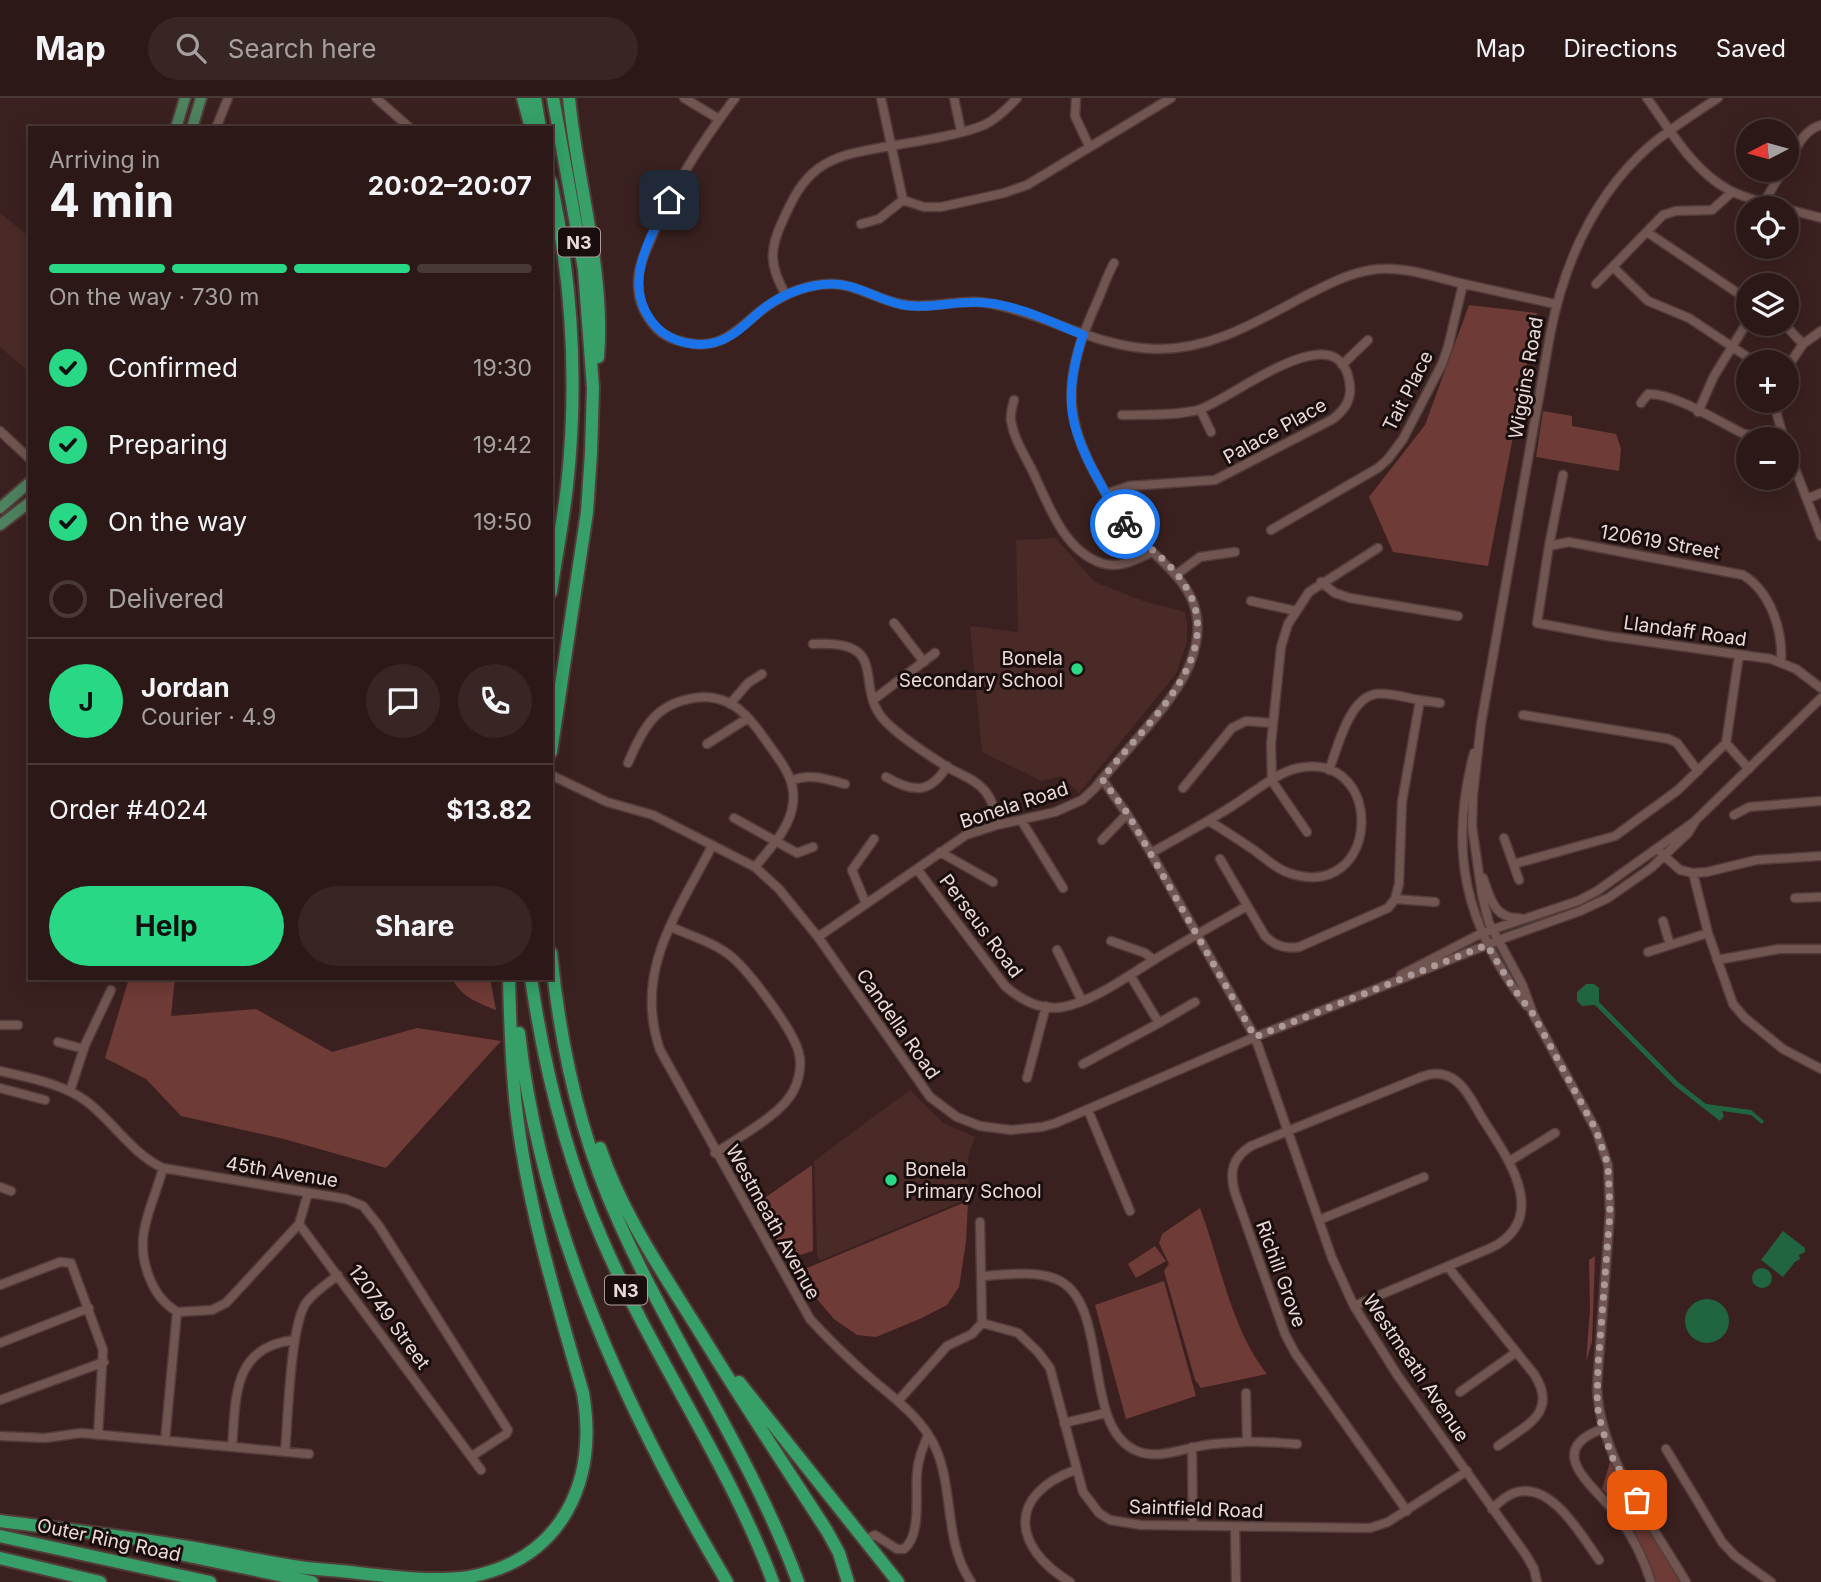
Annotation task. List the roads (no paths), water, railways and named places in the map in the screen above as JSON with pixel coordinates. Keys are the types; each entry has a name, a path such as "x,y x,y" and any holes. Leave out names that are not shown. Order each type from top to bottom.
{"highway":[{"path":"523,98 530,126"},
{"path":"535,98 540,126"},
{"name":"N3","path":"553,98 584,270 593,388 592,453 587,512 553,739"},
{"path":"569,98 592,254 599,324 593,388"},
{"name":"N3","path":"553,192 567,291 572,412 567,486 553,579"},
{"name":"N3","path":"553,968 575,1096 618,1220 653,1292 763,1496 799,1582"},
{"path":"0,1521 157,1542 300,1567 398,1578 468,1578 517,1560 550,1536 569,1508 583,1470 588,1441 587,1415 539,1238 523,1151 516,1105 511,980"},
{"path":"511,980 538,1148 590,1308 661,1463 727,1582"},
{"name":"N3","path":"531,980 551,1085 573,1161 601,1238 635,1308 738,1500 773,1582"},
{"path":"560,1021 571,1048 581,1090 607,1169 648,1250 827,1531 847,1577"},
{"path":"702,1335 898,1582"},
{"path":"78,1532 312,1582"},
{"name":"Outer Ring Road","path":"0,1536 210,1582"},
{"path":"0,1558 100,1582"}],"main road":[{"path":"177,126 185,98"},
{"path":"193,126 201,98"},
{"path":"0,508 28,484"},
{"path":"0,525 28,504"}],"street":[{"path":"217,126 228,98"},
{"path":"376,98 408,126"},
{"path":"684,98 719,119"},
{"path":"735,98 681,176 657,223 642,261 638,278 642,305 659,331 674,340 703,345 729,337 767,305 786,295 813,286 831,284 846,285 903,305 988,303 1031,315 1083,335 1120,345 1158,349 1196,345 1232,335 1332,282 1375,269 1407,271 1556,304"},
{"path":"881,98 903,200"},
{"path":"954,98 961,131"},
{"path":"786,295 780,286 772,257 772,246 805,180 829,161 853,153 984,125 1007,110 1017,98"},
{"path":"1076,98 1075,116 1089,146"},
{"path":"903,200 932,208 1004,193 1027,185 1171,98"},
{"path":"1647,98 1705,172 1732,192 1745,196"},
{"name":"Wiggins Road","path":"1686,1582 1613,1459 1602,1429 1597,1405 1597,1386 1610,1224 1608,1165 1596,1130 1533,1014 1522,984 1492,930 1485,908 1472,826 1481,724 1556,304 1572,256 1598,207 1633,162 1670,130 1718,98"},
{"path":"1799,144 1813,128 1821,125"},
{"path":"1596,284 1663,215 1669,212 1712,210 1732,192"},
{"path":"861,224 879,219 903,200"},
{"path":"1799,212 1821,218"},
{"path":"1647,232 1736,292"},
{"name":"Bonela Road","path":"818,937 967,835 1055,812 1082,800 1179,685 1191,662 1197,625 1191,598 1177,574 1122,521 1083,450 1072,417 1071,385 1074,363 1114,263"},
{"path":"1614,268 1648,301 1689,318 1738,350"},
{"name":"Tait Place","path":"1271,530 1378,468 1388,459 1403,439 1448,347 1463,284"},
{"path":"1799,350 1821,331"},
{"path":"1698,412 1714,376 1739,336"},
{"path":"1795,336 1803,344"},
{"path":"1122,415 1200,409 1302,355 1323,354 1342,365 1368,340"},
{"name":"Palace Place","path":"1106,494 1129,486 1215,480 1326,423 1343,411 1349,398 1348,378 1342,365"},
{"path":"1642,403 1647,394 1668,396 1736,430"},
{"path":"1014,400 1011,413 1015,436 1055,518 1073,543 1098,561 1113,565 1129,563 1152,552"},
{"path":"1200,409 1211,432"},
{"path":"0,432 28,457"},
{"path":"1549,545 1563,475"},
{"path":"1799,478 1821,536"},
{"path":"1807,499 1821,493"},
{"name":"120619 Street","path":"1549,545 1569,542 1743,575 1758,586 1765,597 1779,632 1781,662"},
{"name":"Llandaff Road","path":"1549,545 1537,623 1781,662 1803,673 1821,688"},
{"path":"1307,832 1272,781 1270,758 1281,647 1288,624 1309,592 1378,548"},
{"path":"1177,574 1200,557 1235,552"},
{"path":"1321,582 1335,593 1350,598 1458,616"},
{"path":"1251,601 1296,611"},
{"path":"894,623 924,662"},
{"path":"813,644 842,643 861,655 867,666 873,700 884,720 982,788 993,804 997,825"},
{"path":"873,700 935,653"},
{"path":"1514,864 1615,836 1655,808 1698,771 1726,743 1739,655"},
{"path":"730,704 748,683 761,674"},
{"path":"1329,770 1350,716 1360,702 1375,694 1440,703"},
{"path":"628,763 650,721 668,706 689,698 709,697 730,704 748,718 788,772 793,801 787,825 755,867"},
{"path":"1696,820 1821,698"},
{"path":"1220,859 1271,942 1289,948 1322,938 1380,913 1395,899 1399,884 1402,802 1420,700"},
{"path":"1523,715 1669,739 1676,743 1698,771"},
{"path":"707,744 748,718"},
{"path":"1183,788 1232,728 1246,721 1273,723"},
{"name":"Wiggins Road","path":"1481,724 1464,793 1461,833 1466,883 1487,945 1513,988 1533,1014"},
{"path":"1726,743 1749,769"},
{"path":"886,777 905,788 921,789 939,779 947,766"},
{"path":"1151,853 1300,767 1329,770 1341,777 1352,789 1363,814 1361,836 1356,849 1336,870 1315,876 1288,873 1209,821"},
{"name":"Candella Road","path":"553,776 607,802 653,815 755,867 779,889 818,937 930,1097 957,1117 980,1126 1011,1130 1042,1127 1088,1110 1255,1037 1593,905 1638,878 1664,857 1696,820"},
{"path":"791,781 810,776 845,784"},
{"name":"Westmeath Avenue","path":"1102,779 1128,814 1255,1037 1332,1258 1354,1306 1398,1376 1526,1555 1534,1569 1537,1582"},
{"path":"1734,815 1749,807 1821,801"},
{"path":"1102,840 1128,814"},
{"path":"734,818 797,853 813,847"},
{"path":"1021,820 1063,888"},
{"name":"Candella Road","path":"1377,989 1482,933 1578,901 1597,891 1696,820"},
{"path":"1504,838 1519,880"},
{"path":"866,904 852,870 874,839"},
{"name":"Westmeath Avenue","path":"712,846 660,950 651,991 651,1014 656,1039 665,1062 715,1153 810,1319 836,1348 916,1418 928,1434 943,1470 958,1554 971,1582"},
{"path":"1657,849 1680,870 1693,873 1756,860 1821,856"},
{"path":"940,852 993,882"},
{"path":"1476,861 1496,910 1507,917 1525,918"},
{"name":"Perseus Road","path":"917,869 1005,986 1019,998 1046,1006 1064,1007 1082,1001 1247,906"},
{"path":"1693,873 1728,996 1737,1010 1783,1049 1821,1069"},
{"path":"1795,898 1821,897"},
{"path":"1395,899 1435,902"},
{"path":"1663,921 1670,945"},
{"path":"671,927 732,957 750,976 778,1015 799,1053 798,1079 788,1100 715,1153"},
{"path":"1648,952 1708,933"},
{"path":"1111,942 1145,953 1154,960"},
{"path":"1717,960 1779,949 1821,949"},
{"path":"1057,950 1082,1001"},
{"path":"1130,975 1159,1024"},
{"path":"70,1091 84,1049 111,990"},
{"path":"1083,1064 1195,1002"},
{"path":"1027,1078 1046,1006"},
{"path":"0,1025 18,1025"},
{"path":"58,1042 84,1049"},
{"name":"45th Avenue","path":"0,1071 70,1091 96,1110 145,1157 163,1168 351,1200 370,1212 508,1431 472,1457"},
{"path":"1289,1132 1436,1073 1453,1078 1462,1086 1510,1161 1520,1188 1520,1210 1517,1226 1506,1241 1354,1306"},
{"path":"0,1088 45,1100"},
{"path":"1088,1110 1130,1211"},
{"name":"Richill Grove","path":"1289,1132 1251,1146 1237,1156 1231,1169 1231,1181 1273,1306 1290,1343 1407,1511"},
{"path":"1510,1161 1555,1133"},
{"path":"163,1168 143,1231 141,1252 145,1268 159,1298 177,1312 212,1310 226,1303 299,1224 308,1193"},
{"path":"1319,1220 1424,1177"},
{"path":"0,1187 11,1191"},
{"path":"898,1401 947,1346 972,1334 982,1323 980,1222"},
{"name":"120749 Street","path":"299,1224 481,1470"},
{"path":"0,1285 60,1262 69,1262 102,1343 104,1362 98,1435"},
{"path":"1448,1267 1540,1383 1543,1391 1542,1410 1536,1418 1498,1446"},
{"path":"285,1452 295,1340 300,1315 307,1302 338,1275"},
{"path":"982,1276 1043,1275 1062,1282 1072,1290 1082,1307 1106,1413 1120,1438 1137,1451 1149,1454 1247,1441 1297,1444"},
{"path":"0,1343 89,1308"},
{"path":"165,1441 177,1312"},
{"name":"Saintfield Road","path":"982,1323 1018,1333 1044,1359 1055,1381 1075,1470 1083,1492 1099,1513 1110,1520 1141,1525 1370,1528 1407,1511 1467,1471"},
{"path":"232,1447 237,1391 242,1374 259,1352 271,1344 295,1340"},
{"path":"1460,1392 1515,1353"},
{"path":"0,1400 104,1362"},
{"path":"1246,1393 1247,1441"},
{"path":"1064,1423 1106,1413"},
{"path":"1602,1429 1578,1441 1574,1454 1576,1468 1625,1527 1651,1582"},
{"path":"0,1436 44,1438 81,1433 309,1454"},
{"path":"864,1540 876,1535 897,1549 904,1549 909,1545 914,1528 919,1458 928,1434"},
{"path":"1192,1447 1194,1526"},
{"path":"1666,1449 1722,1542 1735,1556 1771,1582"},
{"path":"1070,1582 1049,1567 1035,1552 1028,1539 1025,1524 1028,1508 1036,1493 1055,1478 1075,1470"},
{"path":"1492,1509 1514,1493 1537,1492 1548,1497 1568,1517 1599,1560"},
{"path":"1235,1527 1236,1582"}],"place":[{"name":"Bonela Secondary School","path":"1077,669"},
{"name":"Bonela Primary School","path":"891,1180"}]}
